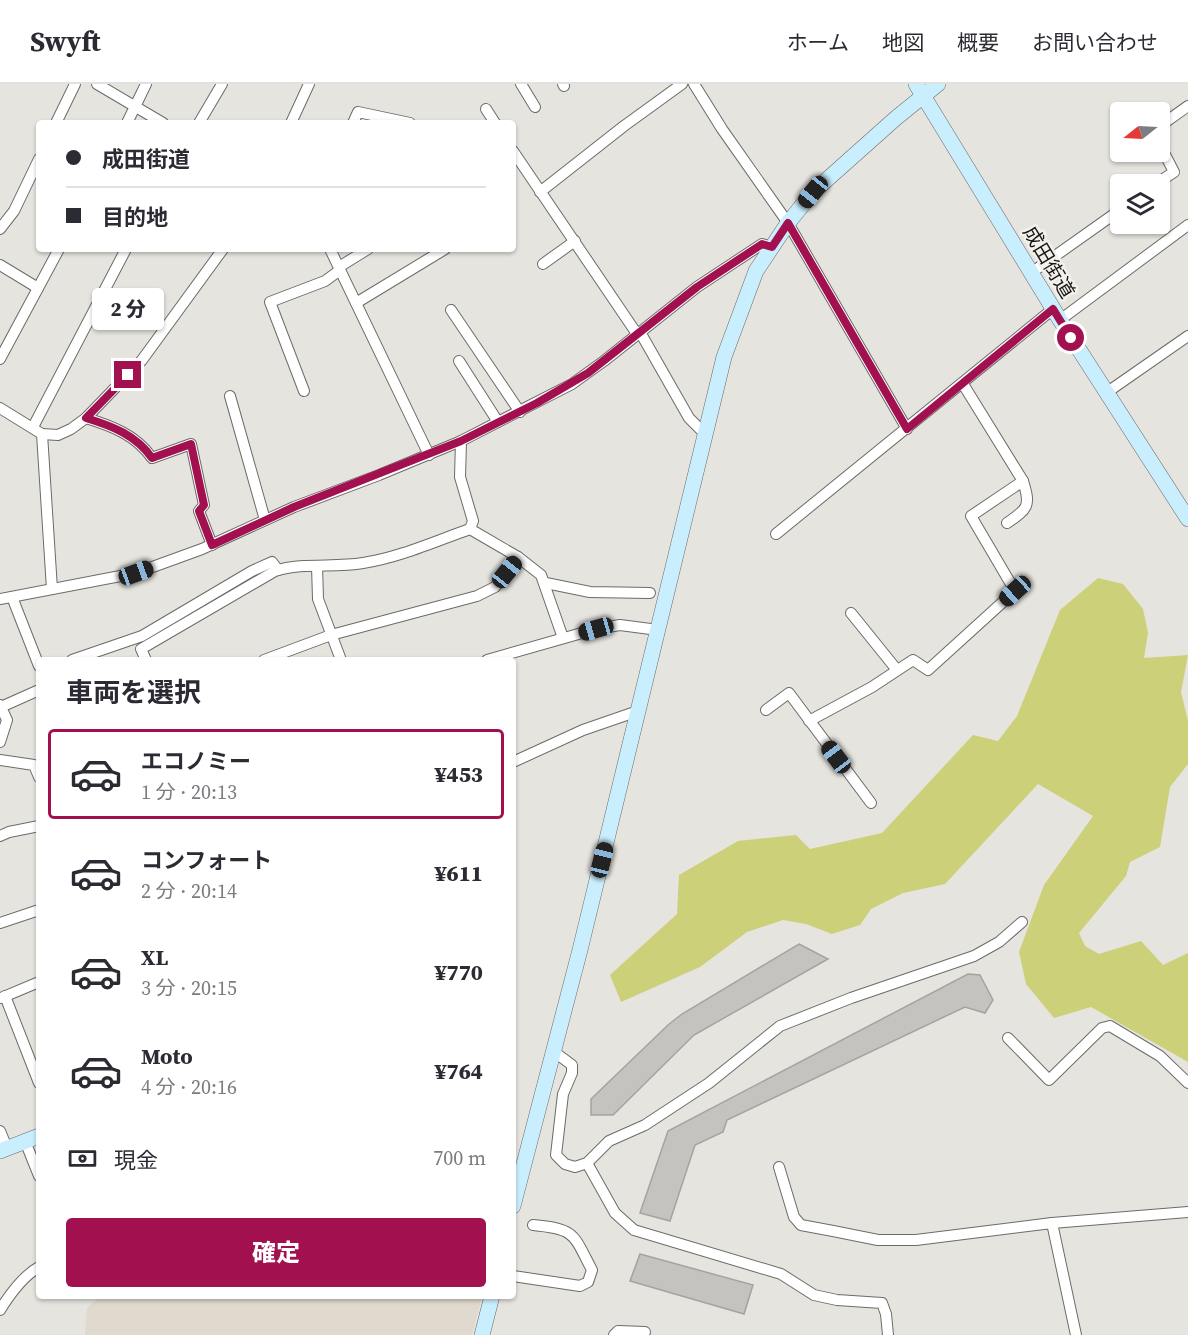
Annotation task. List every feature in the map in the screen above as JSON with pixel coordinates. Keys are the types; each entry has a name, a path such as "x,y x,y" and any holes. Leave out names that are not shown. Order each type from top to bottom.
{"street":[{"path":"57,120 75,84"},
{"path":"97,84 158,120"},
{"path":"128,120 146,84"},
{"path":"202,120 222,84"},
{"path":"292,120 309,84"},
{"path":"521,84 535,107"},
{"path":"540,192 682,84"},
{"path":"694,84 722,129 788,223 907,429"},
{"path":"516,1194 583,939 724,357 756,271 788,223 813,192 920,90 938,84"},
{"name":"成田街道","path":"920,90 1056,315 1188,519"},
{"path":"1170,119 1188,106"},
{"path":"486,109 493,120"},
{"path":"354,120 358,112 396,120"},
{"path":"516,156 639,333 689,418 706,435"},
{"path":"1169,162 1174,172 1170,175"},
{"path":"0,229 14,211 36,165"},
{"path":"1031,273 1110,217"},
{"path":"776,534 963,384 1056,315 1188,225"},
{"path":"543,264 575,241"},
{"path":"0,598 136,573 212,545 294,507 461,441 572,384 732,262 762,244 772,247"},
{"path":"0,359 57,252"},
{"path":"52,590 37,431 123,252"},
{"path":"0,408 37,431 58,435 71,429 86,418 142,360 221,252"},
{"path":"331,252 429,454"},
{"path":"304,391 270,302 325,281 364,252"},
{"path":"356,303 440,252"},
{"path":"0,265 38,288"},
{"path":"451,310 520,412"},
{"path":"1106,393 1188,336"},
{"path":"459,361 498,422"},
{"path":"963,384 1023,481 1028,496 1028,504 1023,512 1007,523"},
{"path":"230,396 265,520"},
{"path":"86,418 124,432 143,444 152,458 191,444 204,505 199,511 212,545"},
{"path":"461,441 460,477 473,521 470,529"},
{"path":"809,721 872,687 913,660 928,670 1015,591 971,516 1023,481"},
{"path":"145,657 141,649 278,570 299,565 317,566 377,561 470,529 518,557 542,575 564,638"},
{"path":"272,657 331,634 477,596 495,587 518,557"},
{"path":"81,657 142,636 272,562 278,570"},
{"path":"317,566 318,598 340,657"},
{"path":"546,583 590,592 650,593"},
{"path":"12,597 36,658"},
{"path":"851,613 897,670"},
{"path":"498,657 596,629 620,625 658,630"},
{"path":"0,742 6,720 0,706 36,691"},
{"path":"766,710 789,693 871,803"},
{"path":"516,761 583,729 638,711"},
{"path":"0,760 34,765 36,770"},
{"path":"0,836 36,827"},
{"path":"0,923 36,911"},
{"path":"553,1051 572,1065 572,1073 563,1094 556,1155 565,1164 575,1167 587,1163 609,1141 645,1125 709,1083 780,1026 850,998 974,956 999,942 1022,922"},
{"path":"36,983 3,997 36,1076"},
{"path":"1008,1038 1049,1080 1102,1028 1110,1026 1160,1056 1188,1083"},
{"path":"0,1131 3,1149 32,1138 36,1160"},
{"path":"587,1163 615,1212 634,1230 781,1274 814,1295 837,1300 882,1303 886,1314 888,1335"},
{"path":"779,1167 794,1217 801,1224 878,1240 916,1240 1052,1223 1188,1212"},
{"path":"1052,1223 1076,1335"},
{"path":"516,1276 580,1286 588,1282 592,1270 573,1235 556,1227 533,1225"},
{"path":"0,1310 9,1296 36,1269"},
{"path":"482,1335 491,1299"},
{"path":"614,1335 618,1331 645,1332"}],"shaded area":[{"path":"97,1299 481,1299 472,1335 85,1335 87,1308"}],"green space":[{"path":"1098,578 1123,584 1143,609 1148,633 1144,658 1188,655 1181,692 1188,721 1188,764 1170,787 1160,847 1130,862 1126,876 1079,933 1085,946 1099,954 1141,941 1163,965 1188,953 1188,1062 1091,1007 1054,1018 1026,984 1019,952 1044,885 1093,816 1038,784 945,884 903,893 871,909 860,925 832,934 806,924 783,920 747,932 700,967 621,1002 610,975 677,914 679,875 738,841 796,835 810,849 882,833 973,735 998,741 1017,716 1060,610"}],"building":[{"path":"799,944 828,959 694,1035 613,1115 591,1115 591,1099 668,1025 682,1014"},
{"path":"968,974 980,975 993,1000 985,1013 965,1007 727,1120 723,1132 695,1145 670,1221 640,1213 668,1131"},
{"path":"640,1254 753,1285 744,1314 630,1281"}],"route":[{"path":"128,375 86,418 114,427 143,444 152,458 191,444 204,505 199,511 212,545 294,507 461,441 572,384 732,262 762,244 772,247 788,223 907,429 1053,309 1071,338"}]}
